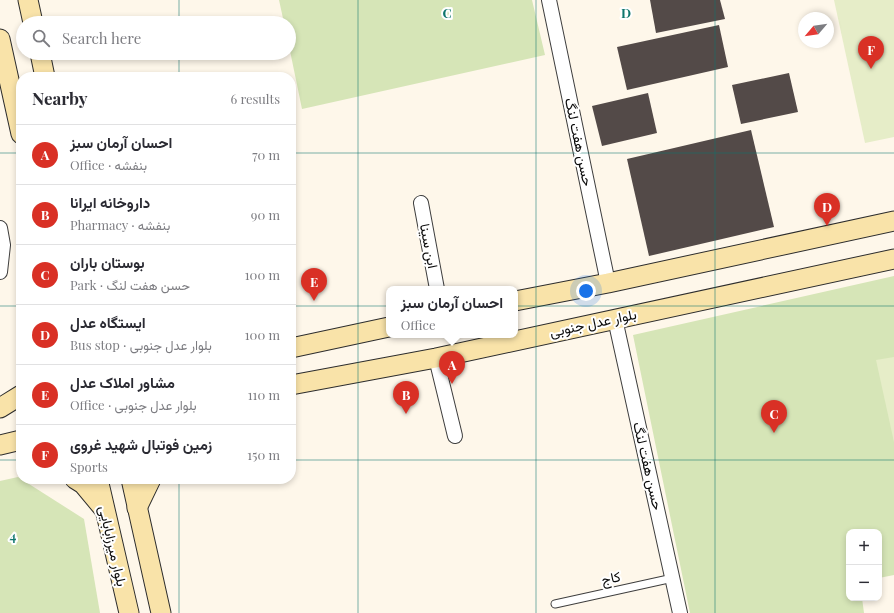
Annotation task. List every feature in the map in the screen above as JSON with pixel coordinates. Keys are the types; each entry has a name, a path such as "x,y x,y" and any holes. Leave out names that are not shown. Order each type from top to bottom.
{"main road":[{"path":"28,0 31,16"},
{"path":"0,39 16,111"},
{"path":"41,60 44,72"},
{"path":"518,301 894,221"},
{"name":"بلوار عدل جنوبی","path":"296,384 436,358 894,259"},
{"path":"296,347 386,328"},
{"path":"0,410 16,399"},
{"path":"0,410 16,407"},
{"path":"83,484 106,512"},
{"name":"بلوار میرزابابایی","path":"99,484 128,613"},
{"path":"132,484 161,613"},
{"path":"137,508 149,484"}],"street":[{"name":"حسن هفت لنگ","path":"549,0 608,283"},
{"name":"ابن سینا","path":"421,203 436,286"},
{"path":"0,228 4,245 0,272"},
{"name":"حسن هفت لنگ","path":"615,319 680,613"},
{"path":"436,358 454,436"}],"lane":[{"name":"کاج","path":"555,604 673,578"}],"green space":[{"path":"279,0 532,0 545,55 302,109 296,80 296,72 294,72 292,60 296,60 296,16 282,16"},
{"path":"834,0 894,0 894,137 865,143"},
{"path":"894,276 894,575 882,577 882,529 846,529 846,601 862,601 864,613 690,613 633,335"},
{"path":"894,357 894,442 876,360"},
{"path":"16,477 16,484 29,484 84,519 100,613 0,613 0,481"}],"building":[{"path":"650,0 720,0 725,19 656,33"},
{"path":"719,25 728,67 627,90 617,47"},
{"path":"789,73 798,112 741,124 732,85"},
{"path":"648,93 657,133 602,146 592,106"},
{"path":"751,130 774,227 649,256 627,159"}],"place":[{"name":"زمین فوتبال شهید غروی","path":"871,69"},
{"name":"ایستگاه عدل","path":"827,226"},
{"name":"مشاور املاک عدل","path":"314,301"},
{"name":"احسان آرمان سبز","path":"452,384"},
{"name":"داروخانه ایرانا","path":"406,414"},
{"name":"بوستان باران","path":"774,433"}]}
